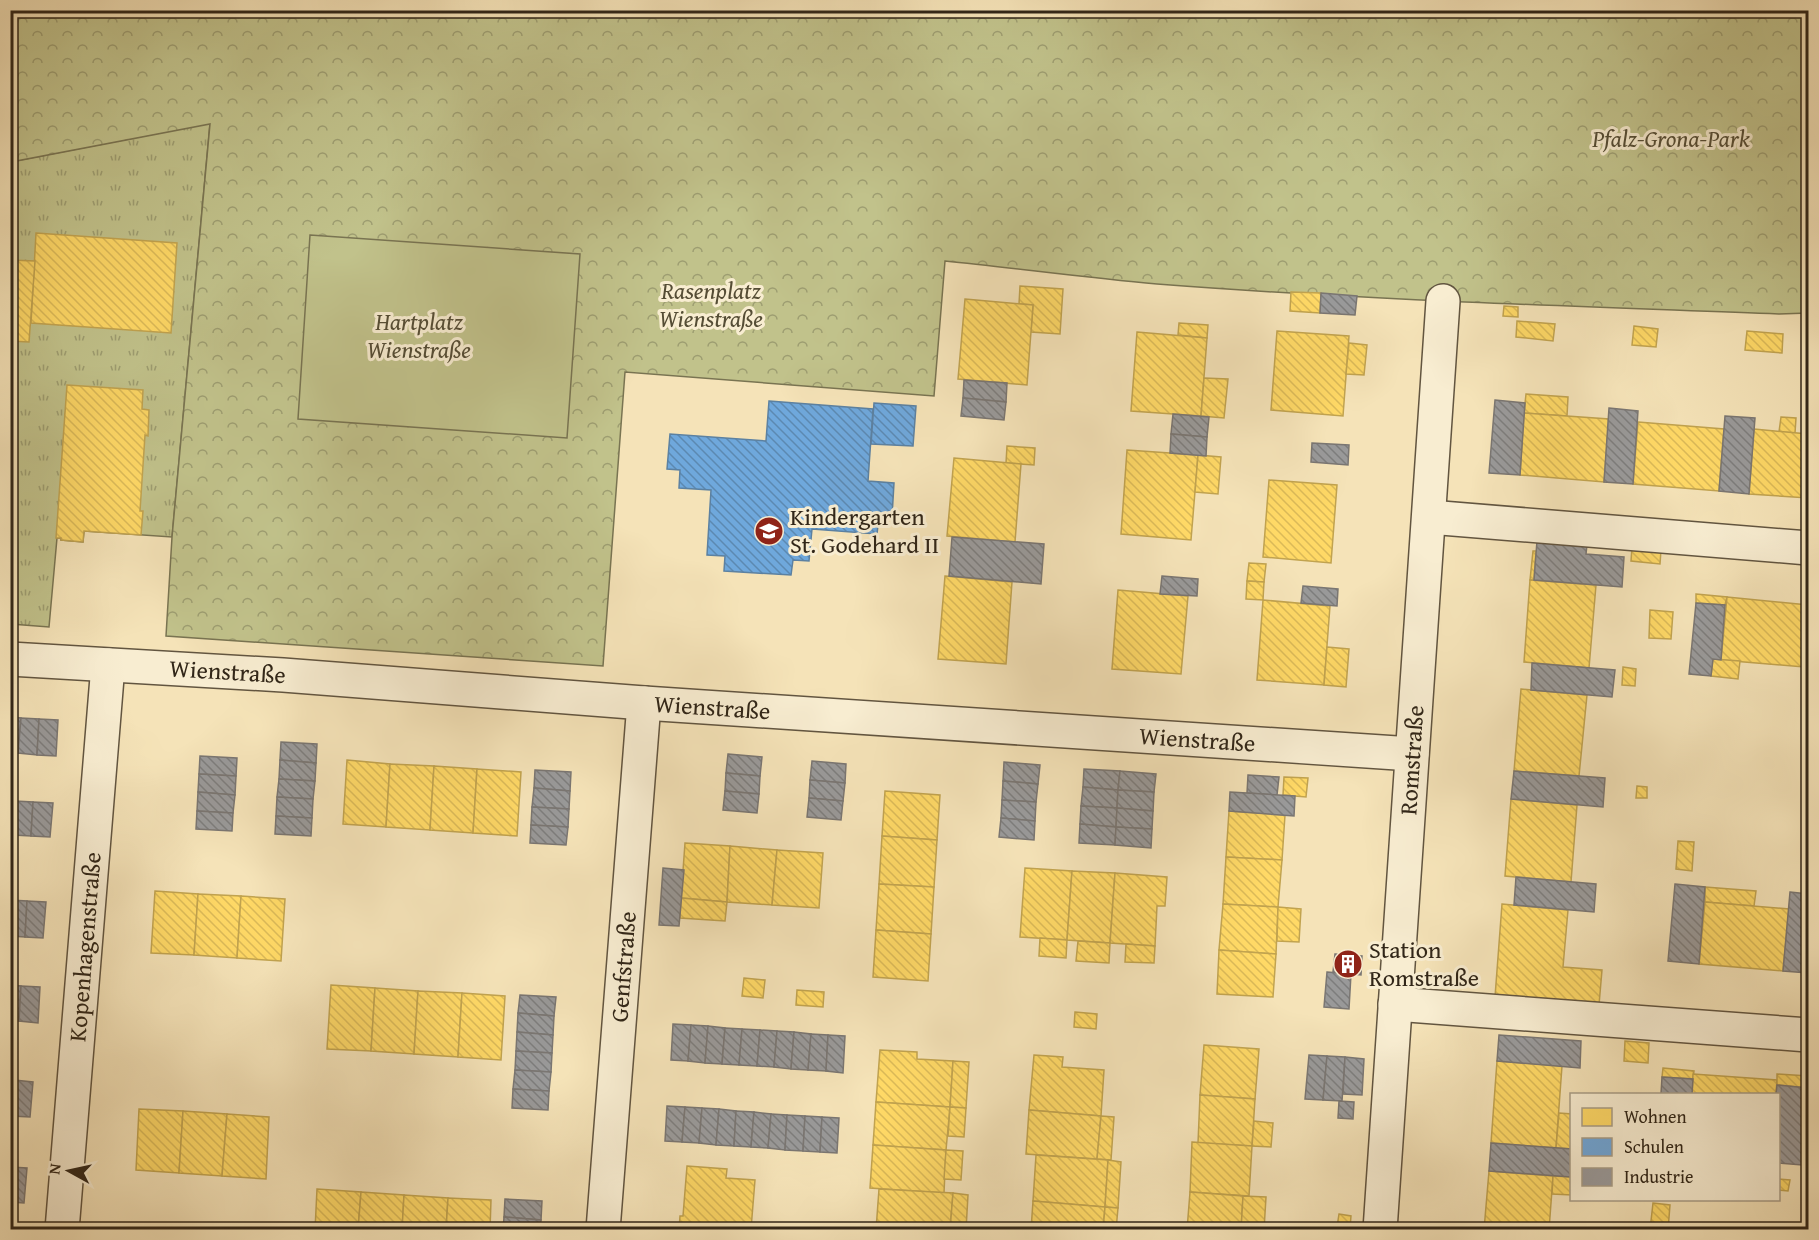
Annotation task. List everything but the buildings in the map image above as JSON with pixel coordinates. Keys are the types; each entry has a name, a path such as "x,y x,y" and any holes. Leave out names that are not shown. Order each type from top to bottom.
{"street":[{"name":"Romstraße","path":"1380,1230 1443,301"},
{"path":"1429,517 1809,548"},
{"name":"Wienstraße","path":"10,659 283,675 644,703 1412,754"},
{"name":"Kopenhagenstraße","path":"62,1230 108,665"},
{"name":"Genfstraße","path":"603,1230 644,703"},
{"path":"1395,1004 1809,1035"}],"green space":[{"path":"11,11 1808,11 1808,313 1779,314 1312,294 1157,284 945,261 934,396 625,372 603,666 166,636 172,537 210,124 11,162"},
{"path":"210,123 172,537 84,531 83,542 57,538 49,627 11,624 10,162"},
{"name":"Hartplatz Wienstraße","path":"310,235 580,254 567,438 298,419"}],"place":[{"name":"Kindergarten St. Godehard II","path":"769,531"},
{"name":"Station Romstraße","path":"1348,964"}],"park label":[{"name":"Pfalz-Grona-Park","path":"1671,139"},
{"name":"Rasenplatz Wienstraße","path":"711,305"}]}
